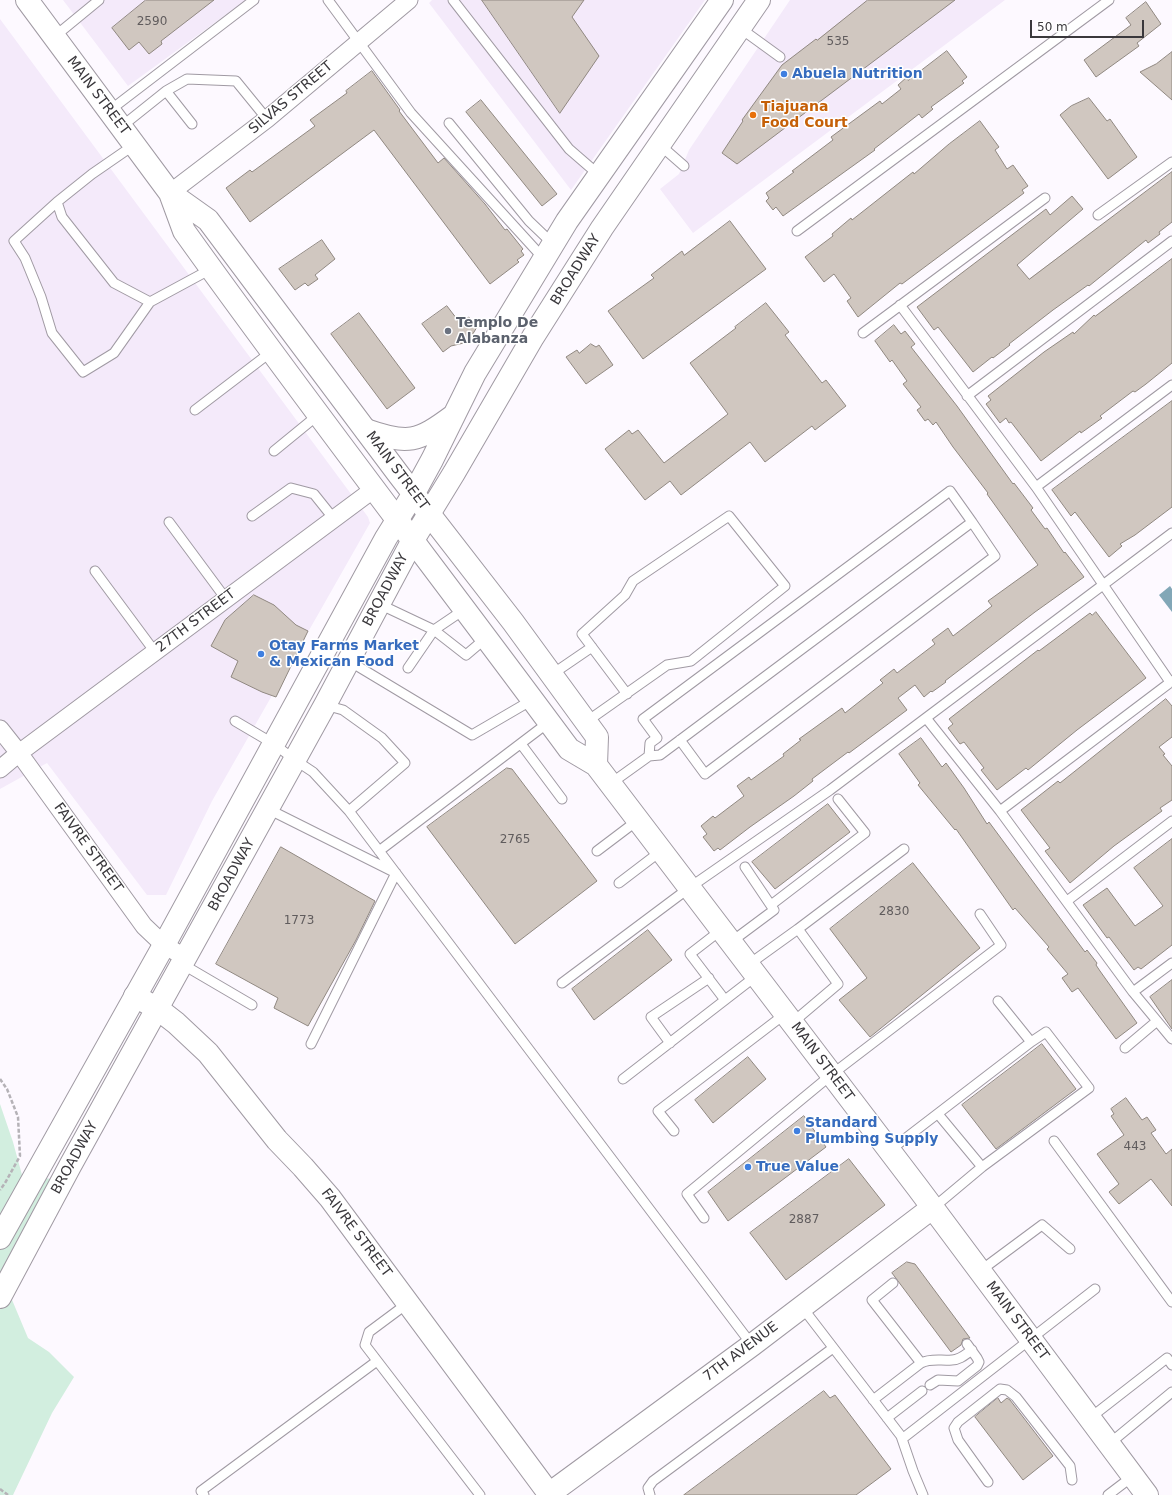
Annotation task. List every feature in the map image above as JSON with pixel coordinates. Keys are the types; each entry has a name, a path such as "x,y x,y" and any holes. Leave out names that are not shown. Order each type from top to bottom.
{"main road":[{"name":"MAIN STREET","path":"27,0 170,193 184,231 318,415 569,749 596,765 980,1271 1147,1495"},
{"name":"BROADWAY","path":"0,1297 70,1166 295,760 413,540 430,514 533,337 602,228 759,0"},
{"name":"BROADWAY","path":"0,1238 164,945 397,520 414,493 475,373 567,221 717,3"},
{"path":"717,3 740,28"},
{"name":"MAIN STREET","path":"170,193 208,220 513,622 597,737 596,765"},
{"path":"366,430 386,437 410,439 432,432 454,415"},
{"name":"FAIVRE STREET","path":"135,996 158,1009 182,1028 208,1053 277,1140 330,1198 549,1495"},
{"name":"7TH AVENUE","path":"549,1495 752,1345 932,1208"}],"street":[{"name":"SILVAS STREET","path":"170,193 267,119 409,0"},
{"name":"27TH STREET","path":"0,769 19,753 374,489"},
{"name":"FAIVRE STREET","path":"0,729 144,926 184,961"}],"lane":[{"path":"54,37 99,0"},
{"path":"115,119 254,0"},
{"path":"328,0 411,113 548,252"},
{"path":"454,0 569,149 599,175"},
{"path":"797,231 1109,0"},
{"path":"740,28 780,57"},
{"path":"115,119 187,79 236,81 267,119"},
{"path":"166,91 192,124"},
{"path":"449,123 529,221 548,252"},
{"path":"134,145 92,174 57,202 14,241 25,258 41,297 52,333 83,372 114,353 150,302 211,269"},
{"path":"660,145 684,166"},
{"path":"1098,215 1172,162"},
{"path":"863,333 1045,198"},
{"path":"57,202 62,217 114,283 150,302"},
{"path":"967,396 1172,241"},
{"path":"900,305 1036,487 1103,586 1171,681 1000,810"},
{"path":"195,410 271,352"},
{"path":"1036,487 1172,385"},
{"path":"274,450 318,415"},
{"path":"252,516 291,488 314,494 334,519"},
{"path":"649,756 650,743 657,738 643,719 950,491 995,556 705,774 680,740"},
{"path":"586,722 627,694 667,664 691,661 785,586 729,516 633,581 625,595 582,634 627,694"},
{"path":"169,522 226,599"},
{"path":"610,784 649,756 660,755 972,522"},
{"path":"562,983 689,888 830,790 1172,533"},
{"path":"95,571 155,652"},
{"path":"379,604 434,630 466,655 486,638"},
{"path":"408,668 434,630 464,609"},
{"path":"551,675 592,647"},
{"path":"349,661 472,735 532,700"},
{"path":"325,705 342,710 382,738 405,763 349,811"},
{"path":"926,718 1000,810 1133,992 1172,1039"},
{"path":"236,721 274,744 313,772 349,811 752,1345"},
{"path":"379,852 549,722"},
{"path":"521,744 562,799"},
{"path":"771,905 865,833 838,799"},
{"path":"268,809 396,873"},
{"path":"597,851 638,820"},
{"path":"1066,901 1172,821"},
{"path":"623,1079 725,1000 752,971 798,929 904,849"},
{"path":"619,883 661,851"},
{"path":"725,1000 690,954 774,910 745,867"},
{"path":"311,1044 396,873"},
{"path":"704,1218 686,1194 832,1075 1001,945 980,914"},
{"path":"674,1131 658,1111 838,984 798,929"},
{"path":"184,961 252,1005"},
{"path":"1133,992 1172,963"},
{"path":"670,1043 651,1017 709,978"},
{"path":"998,1001 1031,1042"},
{"path":"1125,1048 1157,1021"},
{"path":"889,1151 1046,1032 1089,1088 982,1167 932,1208"},
{"path":"938,1114 982,1167"},
{"path":"1054,1141 1172,1302"},
{"path":"980,1271 1042,1225 1070,1249"},
{"path":"893,1283 872,1300 920,1363"},
{"path":"902,1439 1095,1289"},
{"path":"408,1303 369,1332 365,1345 480,1495"},
{"path":"802,1307 888,1418 902,1439 923,1495"},
{"path":"873,1400 920,1363 927,1360 953,1360 960,1358 970,1347 979,1362 977,1366 958,1381 938,1380 930,1385"},
{"path":"650,1495 648,1488 653,1481 833,1348"},
{"path":"1090,1418 1167,1358 1172,1365"},
{"path":"204,1495 202,1491 377,1361"},
{"path":"988,1482 958,1440 954,1428 958,1422 1000,1390 1007,1390 1016,1397 1070,1466 1072,1480"},
{"path":"888,1418 922,1391"},
{"path":"1109,1444 1172,1392"},
{"path":"1108,1495 1132,1476"}],"path":[{"path":"0,1079 8,1089 18,1117 20,1156 0,1190"},
{"path":"0,1488 8,1495"}],"shaded area":[{"path":"63,0 246,0 128,86"},
{"path":"432,0 705,0 571,190 429,3"},
{"path":"790,0 1005,0 693,233 660,189 679,174 689,150"},
{"path":"0,19 368,517 370,523 212,801 166,895 147,895 47,763 0,789"}],"green space":[{"path":"0,1104 22,1175 59,1180 2,1276 28,1338 49,1352 74,1377 52,1413 13,1495 0,1495"}],"water":[{"path":"1170,586 1172,589 1172,612 1159,595"}],"building":[{"path":"146,0 214,0 161,41 162,44 149,54 139,42 129,50 112,28"},
{"path":"482,0 584,0 572,17 599,56 560,113"},
{"path":"868,0 955,0 737,164 722,153 743,121 742,120 782,65"},
{"path":"1146,2 1161,24 1137,43 1139,46 1096,77 1084,60 1131,25 1126,18"},
{"path":"947,51 967,77 962,81 964,83 931,107 933,109 922,118 919,114 874,149 875,150 783,216 776,207 773,210 766,201 769,198 766,193 833,140 831,137 880,101 882,104 901,89 898,85 907,77 908,80"},
{"path":"1172,52 1172,100 1140,72 1156,64"},
{"path":"372,71 400,110 399,111 438,163 444,158 523,249 521,251 524,255 517,260 519,262 490,284 374,130 250,222 226,188 250,170 252,172 315,126 310,120 347,93 346,91"},
{"path":"1089,98 1107,121 1110,119 1137,157 1108,179 1060,115 1071,106"},
{"path":"481,100 557,194 542,206 466,112"},
{"path":"980,121 999,147 995,150 1007,169 1013,165 1028,186 1022,190 1024,193 902,284 900,283 858,317 847,301 851,298 834,274 824,282 805,257 833,236 832,234 851,218 852,220 913,172 914,174 949,144"},
{"path":"1172,172 1172,222 1159,232 1160,234 1148,243 1146,240 1089,286 1088,285 1053,310 1009,344 1010,345 973,372 938,327 934,330 917,307 1046,209 1050,215 1072,196 1083,209 1017,265 1029,279"},
{"path":"730,221 766,269 643,359 608,311 654,278 651,275 682,251 684,255"},
{"path":"322,240 335,259 315,275 318,279 308,286 305,283 295,290 279,269"},
{"path":"1172,259 1172,363 1146,384 1135,392 1133,391 1100,416 1102,418 1081,433 1080,431 1041,461 1011,422 1009,423 1006,418 1000,423 986,404 991,400 988,396 1044,352 1073,332 1074,334 1094,315 1095,316"},
{"path":"766,303 789,332 785,335 822,383 826,380 846,406 815,430 812,426 765,462 750,442 681,495 670,481 645,500 605,449 629,430 632,434 638,430 664,463 728,414 690,363"},
{"path":"447,306 460,323 469,317 477,327 468,342 451,346 443,352 422,324"},
{"path":"359,313 415,388 387,409 331,334"},
{"path":"894,325 901,334 905,331 915,344 911,347 957,406 1013,484 1014,483 1033,508 1031,510 1045,529 1047,528 1064,553 1065,552 1084,577 1035,612 932,692 931,691 924,697 915,685 898,698 907,710 812,779 813,781 794,796 720,850 718,848 714,851 703,837 707,834 701,826 713,816 715,818 744,796 737,786 749,777 751,780 784,756 783,754 801,740 799,739 842,708 845,713 883,683 880,680 894,669 897,673 935,644 932,640 948,628 953,636 992,606 988,601 1038,565 936,422 933,425 928,419 925,421 917,410 921,407 903,384 907,381 892,360 890,362 875,341"},
{"path":"591,344 596,347 599,345 613,365 586,384 566,357 577,350 579,353"},
{"path":"1172,401 1172,507 1135,535 1120,544 1122,546 1109,557 1075,512 1071,516 1052,490"},
{"name":"Otay Farms Market & Mexican Food","path":"254,595 274,605 296,625 308,631 276,697 231,677 238,661 211,646 225,620"},
{"path":"1096,612 1146,678 1077,730 1028,770 1026,768 997,790 981,770 984,768 964,742 960,744 948,728 953,724 949,719 1038,650 1039,651 1090,613 1092,615"},
{"path":"1166,699 1172,706 1172,737 1159,747 1165,754 1163,755 1172,766 1172,800 1160,808 1162,811 1114,846 1070,883 1045,851 1050,848 1021,810 1058,781 1060,783"},
{"path":"921,738 942,767 946,763 987,824 989,822 1085,952 1087,950 1097,963 1096,965 1100,971 1137,1023 1116,1039 1078,988 1072,992 1062,978 1068,974 1047,949 1049,947 1015,908 1013,910 956,829 955,830 918,785 920,783 899,754"},
{"path":"507,768 512,769 597,881 515,944 427,827"},
{"path":"828,804 850,832 775,889 752,862"},
{"path":"1172,839 1172,945 1141,969 1138,967 1134,970 1109,937 1107,938 1083,905 1107,888 1135,926 1163,906 1134,868"},
{"path":"281,847 375,901 356,940 308,1026 274,1008 278,998 216,964"},
{"path":"913,863 980,948 870,1037 839,1000 867,978 830,929"},
{"path":"648,930 672,960 594,1020 572,989"},
{"path":"1172,980 1172,1029 1150,997"},
{"path":"1042,1044 1076,1089 996,1149 962,1105"},
{"path":"748,1057 766,1079 713,1123 695,1100"},
{"path":"1126,1098 1142,1120 1147,1117 1156,1130 1151,1133 1166,1154 1172,1149 1172,1206 1151,1179 1119,1204 1109,1192 1119,1184 1097,1154 1124,1135 1111,1116 1114,1114 1111,1109"},
{"path":"804,1116 826,1147 728,1221 708,1192"},
{"path":"849,1159 885,1205 786,1280 750,1233"},
{"path":"907,1262 915,1264 970,1338 963,1339 961,1345 951,1352 892,1273"},
{"path":"824,1391 830,1398 835,1395 891,1469 856,1495 684,1495"},
{"path":"998,1398 1001,1403 1007,1398 1010,1400 1053,1456 1023,1480 975,1417"}],"place":[{"name":"Abuela Nutrition","path":"784,74"},
{"name":"Tiajuana Food Court","path":"753,115"},
{"name":"Templo De Alabanza","path":"448,331"},
{"name":"Otay Farms Market & Mexican Food","path":"261,654"},
{"name":"Standard Plumbing Supply","path":"797,1131"},
{"name":"True Value","path":"748,1167"}]}
